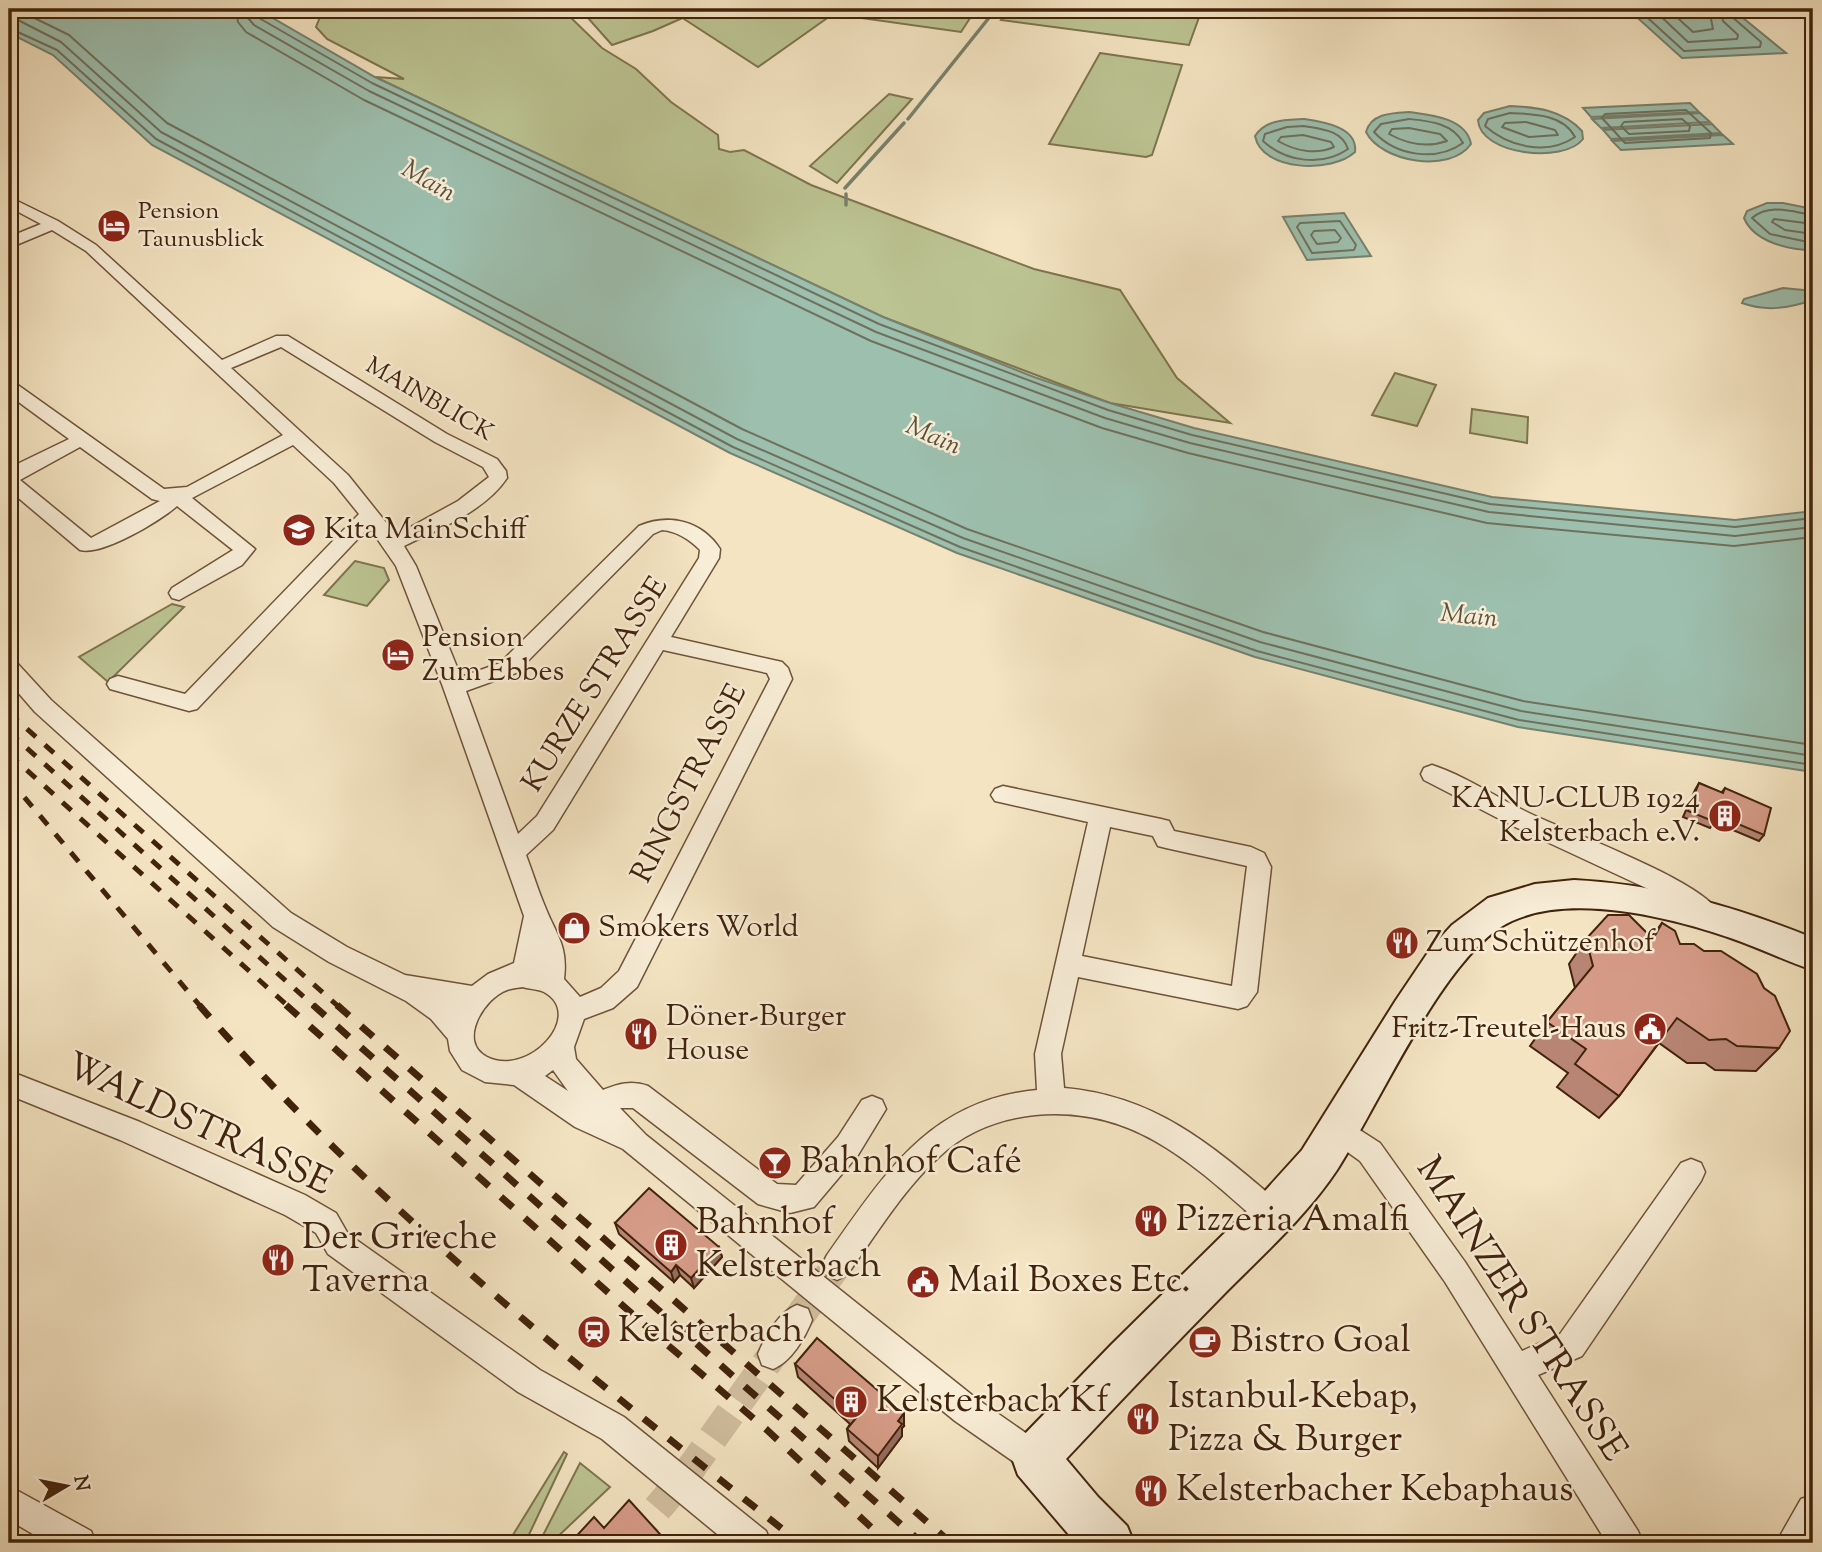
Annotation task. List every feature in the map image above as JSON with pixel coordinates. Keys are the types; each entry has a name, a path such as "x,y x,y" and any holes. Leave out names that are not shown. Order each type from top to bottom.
{"street":[{"path":"9,201 91,248 341,479 393,544 406,566 454,687 536,916 550,936 553,953 551,982"},
{"path":"9,243 53,224"},
{"name":"MAINBLICK","path":"218,368 282,340 441,438 490,463 497,471 498,478 489,488 439,520 393,544"},
{"path":"9,387 159,495 177,496 194,491 295,436"},
{"path":"82,439 16,472 10,481 87,545 93,545 161,510 177,496"},
{"path":"177,496 246,549 235,560 178,593"},
{"path":"118,684 189,703 370,514"},
{"name":"KURZE STRASSE","path":"454,687 508,668 646,530 659,524 670,524 705,541 710,549 709,558 545,823 514,852"},
{"name":"RINGSTRASSE","path":"572,1010 604,1002 628,979 781,679 780,673 774,667 658,642"},
{"path":"9,668 43,706 282,920 324,947 399,984 449,1017 472,1062 493,1072 518,1073 549,1059 561,1047 570,1031 572,1010 565,993 551,982 531,976 508,978"},
{"path":"1432,774 1521,820 1670,888 1717,919"},
{"path":"1003,795 1161,828 1166,839 1251,857 1259,867 1244,992 1238,999 1066,964"},
{"path":"1051,1100 1048,1054 1101,815"},
{"path":"1035,1458 1272,1215 1320,1161 1420,995 1467,934 1500,910 1529,899 1586,895 1662,905 1760,931 1813,954"},
{"path":"460,1035 462,1021 475,998 497,982 523,971 530,955 536,916"},
{"path":"399,984 475,998"},
{"path":"561,1047 563,1062 572,1077 636,1144 966,1410 1035,1458 1081,1514 1110,1543"},
{"path":"518,1073 585,1118 636,1144"},
{"name":"WALDSTRASSE","path":"9,1083 143,1137 295,1205 326,1223 338,1244 529,1381 614,1429 754,1543"},
{"path":"599,1104 620,1096 638,1095 768,1194 778,1199 795,1200 804,1198 848,1146 872,1109"},
{"path":"837,1265 899,1180 923,1153 950,1132 976,1117 1002,1107 1051,1100 1112,1105 1161,1127 1211,1162 1272,1215"},
{"name":"MAINZER STRASSE","path":"1338,1129 1370,1152 1455,1272 1626,1543"},
{"path":"1516,1369 1571,1345 1691,1172"},
{"path":"773,1354 797,1320"},
{"path":"9,1502 79,1543"},
{"path":"1793,1543 1813,1511"}],"green space":[{"path":"283,9 562,9 602,48 636,69 671,102 718,135 719,149 730,152 744,150 811,185 1034,269 1120,290 1177,378 1230,423 1110,403 883,317 375,77 404,79 327,39 316,27 320,17"},
{"path":"580,9 703,9 612,45"},
{"path":"707,9 953,9 974,12 961,32 833,14 758,67 684,19"},
{"path":"1009,9 1202,9 1189,45 1001,20"},
{"path":"1100,53 1182,65 1152,155 1146,157 1049,144"},
{"path":"889,94 912,99 837,183 810,166"},
{"path":"1395,373 1436,385 1417,426 1372,415"},
{"path":"1472,409 1528,417 1527,443 1470,433"},
{"path":"355,561 384,568 389,580 367,606 324,595"},
{"path":"172,604 184,607 108,682 79,657"},
{"path":"564,1452 567,1454 525,1543 508,1543"},
{"path":"580,1463 610,1487 551,1543 539,1543"}],"water":[{"name":"Main","path":"9,9 257,9 375,77 883,317 1034,377 1194,428 1492,497 1735,520 1813,511 1813,772 1518,727 1255,657 957,553 730,453 152,145 53,55 9,33"},
{"path":"1732,9 1786,53 1682,58 1631,12"},
{"path":"1690,103 1699,112 1591,117 1583,108"},
{"path":"1510,106 1558,114 1582,131 1583,139 1573,147 1559,152 1524,152 1507,148 1482,132 1478,120 1484,113"},
{"path":"1409,112 1455,123 1468,135 1471,144 1448,159 1416,160 1386,151 1366,132 1378,118"},
{"path":"1700,113 1710,122 1601,128 1592,119"},
{"path":"1304,119 1330,124 1345,131 1351,137 1355,152 1345,159 1316,166 1284,162 1270,157 1260,148 1255,136 1265,126"},
{"path":"1712,124 1721,133 1611,139 1603,130"},
{"path":"1723,135 1733,144 1621,150 1612,141"},
{"path":"1767,203 1813,209 1813,250 1773,243 1749,226 1744,218 1747,211"},
{"path":"1344,213 1371,256 1307,260 1283,217"},
{"path":"1783,288 1813,291 1813,300 1778,308 1742,303 1744,299"}],"building":[{"name":"KANU-CLUB 1924 Kelsterbach e.V.","path":"1699,783 1723,793 1725,788 1771,808 1764,835 1717,815 1715,822 1688,811"},
{"name":"Fritz-Treutel-Haus","path":"1608,915 1629,915 1653,939 1662,923 1675,931 1680,944 1694,944 1704,951 1721,951 1757,974 1764,988 1775,996 1790,1031 1779,1048 1737,1046 1726,1039 1709,1040 1677,1018 1619,1096 1575,1064 1586,1049 1547,1022 1593,966 1586,939"},
{"name":"Bahnhof Kelsterbach","path":"649,1188 719,1247 691,1278 676,1265 671,1272 615,1223"},
{"name":"Kelsterbach Kf","path":"817,1338 904,1413 898,1421 902,1424 878,1456 847,1429 856,1418 795,1364"},
{"path":"629,1500 668,1543 570,1543 594,1517 604,1528"}],"waterway":[{"path":"908,119 996,9"},
{"path":"1648,9 1654,11"},
{"path":"845,188 904,123"},
{"path":"846,194 846,205"}],"tunnel":[{"path":"797,1320 837,1265"},
{"path":"628,1543 686,1475 773,1354"}],"railway":[{"path":"9,713 339,1007"},
{"path":"9,732 315,1007"},
{"path":"9,754 289,1007"},
{"path":"9,779 201,1007"},
{"path":"199,1005 267,1080 411,1221 564,1353 800,1543"},
{"path":"286,1005 649,1329 767,1430 888,1543"},
{"path":"313,1005 922,1543"},
{"path":"337,1005 951,1543"}],"place":[{"name":"Pension Taunusblick","path":"114,226"},
{"name":"Kita MainSchiff","path":"299,530"},
{"name":"Pension Zum Ebbes","path":"398,655"},
{"name":"KANU-CLUB 1924 Kelsterbach e.V.","path":"1725,816"},
{"name":"Smokers World","path":"574,928"},
{"name":"Zum Schützenhof","path":"1402,943"},
{"name":"Fritz-Treutel-Haus","path":"1650,1029"},
{"name":"Döner-Burger House","path":"641,1034"},
{"name":"Bahnhof Café","path":"775,1163"},
{"name":"Pizzeria Amalfi","path":"1151,1221"},
{"name":"Bahnhof Kelsterbach","path":"671,1245"},
{"name":"Der Grieche Taverna","path":"278,1260"},
{"name":"Mail Boxes Etc.","path":"923,1282"},
{"name":"Kelsterbach","path":"594,1332"},
{"name":"Bistro Goal","path":"1205,1342"},
{"name":"Kelsterbach Kf","path":"851,1402"},
{"name":"Istanbul-Kebap, Pizza & Burger","path":"1143,1419"},
{"name":"Kelsterbacher Kebaphaus","path":"1151,1491"}]}
